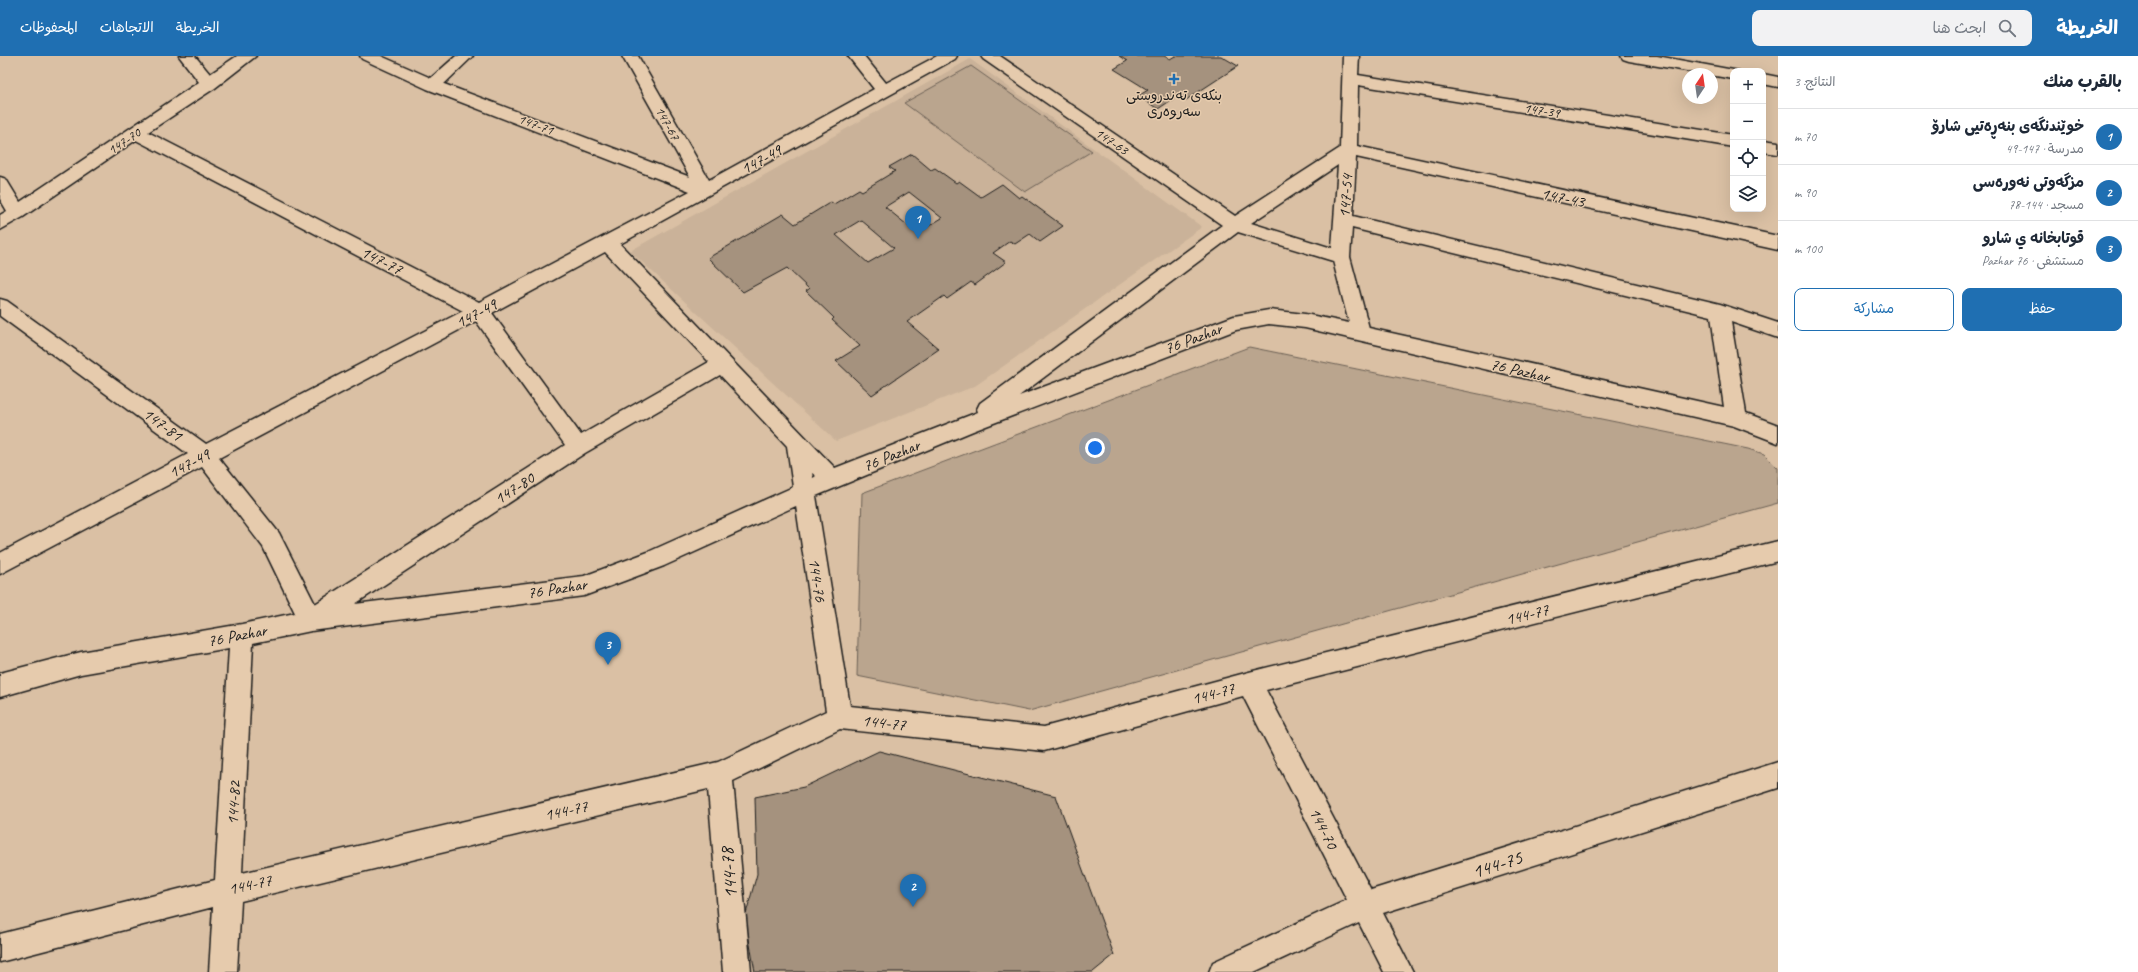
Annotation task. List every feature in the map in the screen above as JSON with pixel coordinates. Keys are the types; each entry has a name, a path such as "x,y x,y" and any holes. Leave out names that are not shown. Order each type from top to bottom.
{"street":[{"path":"187,56 209,84"},
{"name":"147-70","path":"0,224 209,84 248,56"},
{"name":"147-71","path":"368,56 433,84 706,190"},
{"path":"433,84 465,56"},
{"name":"147-67","path":"630,56 706,190"},
{"path":"856,56 883,90"},
{"name":"147-49","path":"0,564 480,311 706,190 883,90 949,56"},
{"name":"147-63","path":"989,56 1235,225 1341,257"},
{"name":"147-54","path":"1351,56 1348,150 1341,257 1361,334"},
{"path":"1629,56 1730,73"},
{"name":"147-39","path":"1350,79 1730,141"},
{"path":"1766,80 1778,82"},
{"name":"147-77","path":"136,133 480,311 578,447"},
{"path":"1766,146 1778,148"},
{"path":"966,424 1235,225 1348,150"},
{"name":"147-43","path":"1348,150 1778,243"},
{"path":"0,183 17,213"},
{"path":"1344,220 1720,311 1778,331"},
{"path":"607,242 832,479"},
{"name":"147-81","path":"0,306 205,455 271,540 312,620"},
{"path":"1720,311 1736,418"},
{"name":"76 Pazhar","path":"0,685 82,663 242,635 312,620 584,586 656,559 832,479 966,424 1234,323 1269,317 1285,318 1361,334 1736,418 1778,434"},
{"name":"147-80","path":"312,620 578,447 722,364"},
{"name":"144-76","path":"797,442 839,717"},
{"name":"144-77","path":"0,948 228,890 720,774 839,717 1044,739 1249,683 1778,551"},
{"name":"144-82","path":"223,972 242,635"},
{"name":"144-70","path":"1249,683 1399,972"},
{"name":"144-78","path":"720,774 737,972"},
{"name":"144-75","path":"1224,972 1364,906 1778,775"}],"shaded area":[{"path":"970,59 1202,227 975,386 836,441 630,251"},
{"path":"971,66 1092,151 1025,192 904,103"},
{"path":"1249,347 1748,449 1764,454 1778,468 1778,503 1029,711 857,676 862,493"}],"building":[{"name":"بنکەی تەندروستی سەروەری","path":"1119,56 1164,56 1170,59 1175,56 1221,56 1238,66 1186,100 1179,95 1158,109 1138,96 1148,90 1114,69 1127,61"},
{"path":"912,154 931,170 935,168 956,183 959,181 981,197 1002,184 1019,198 1022,196 1063,226 1040,242 1030,234 1015,244 1010,241 993,253 1006,262 975,285 971,282 947,299 944,296 907,322 939,349 872,395 836,361 860,346 832,320 834,318 806,291 809,289 787,268 743,292 708,258 783,214 795,224 831,202 834,204 859,189 862,191 895,171 889,167","holes":["909,192 942,218 917,233 885,207","861,220 894,248 868,263 836,235"]},
{"path":"879,751 1056,796 1114,955 1093,972 755,972 745,917 757,874 755,797 804,787"}],"place":[{"name":"بنکەی تەندروستی سەروەری","path":"1174,79"},
{"name":"خوێندنگەی بنەڕەتیی شارۆ","path":"918,239"},
{"name":"قوتابخانه ي شارو","path":"608,665"},
{"name":"مزگەوتی نەورەسی","path":"913,907"}]}
